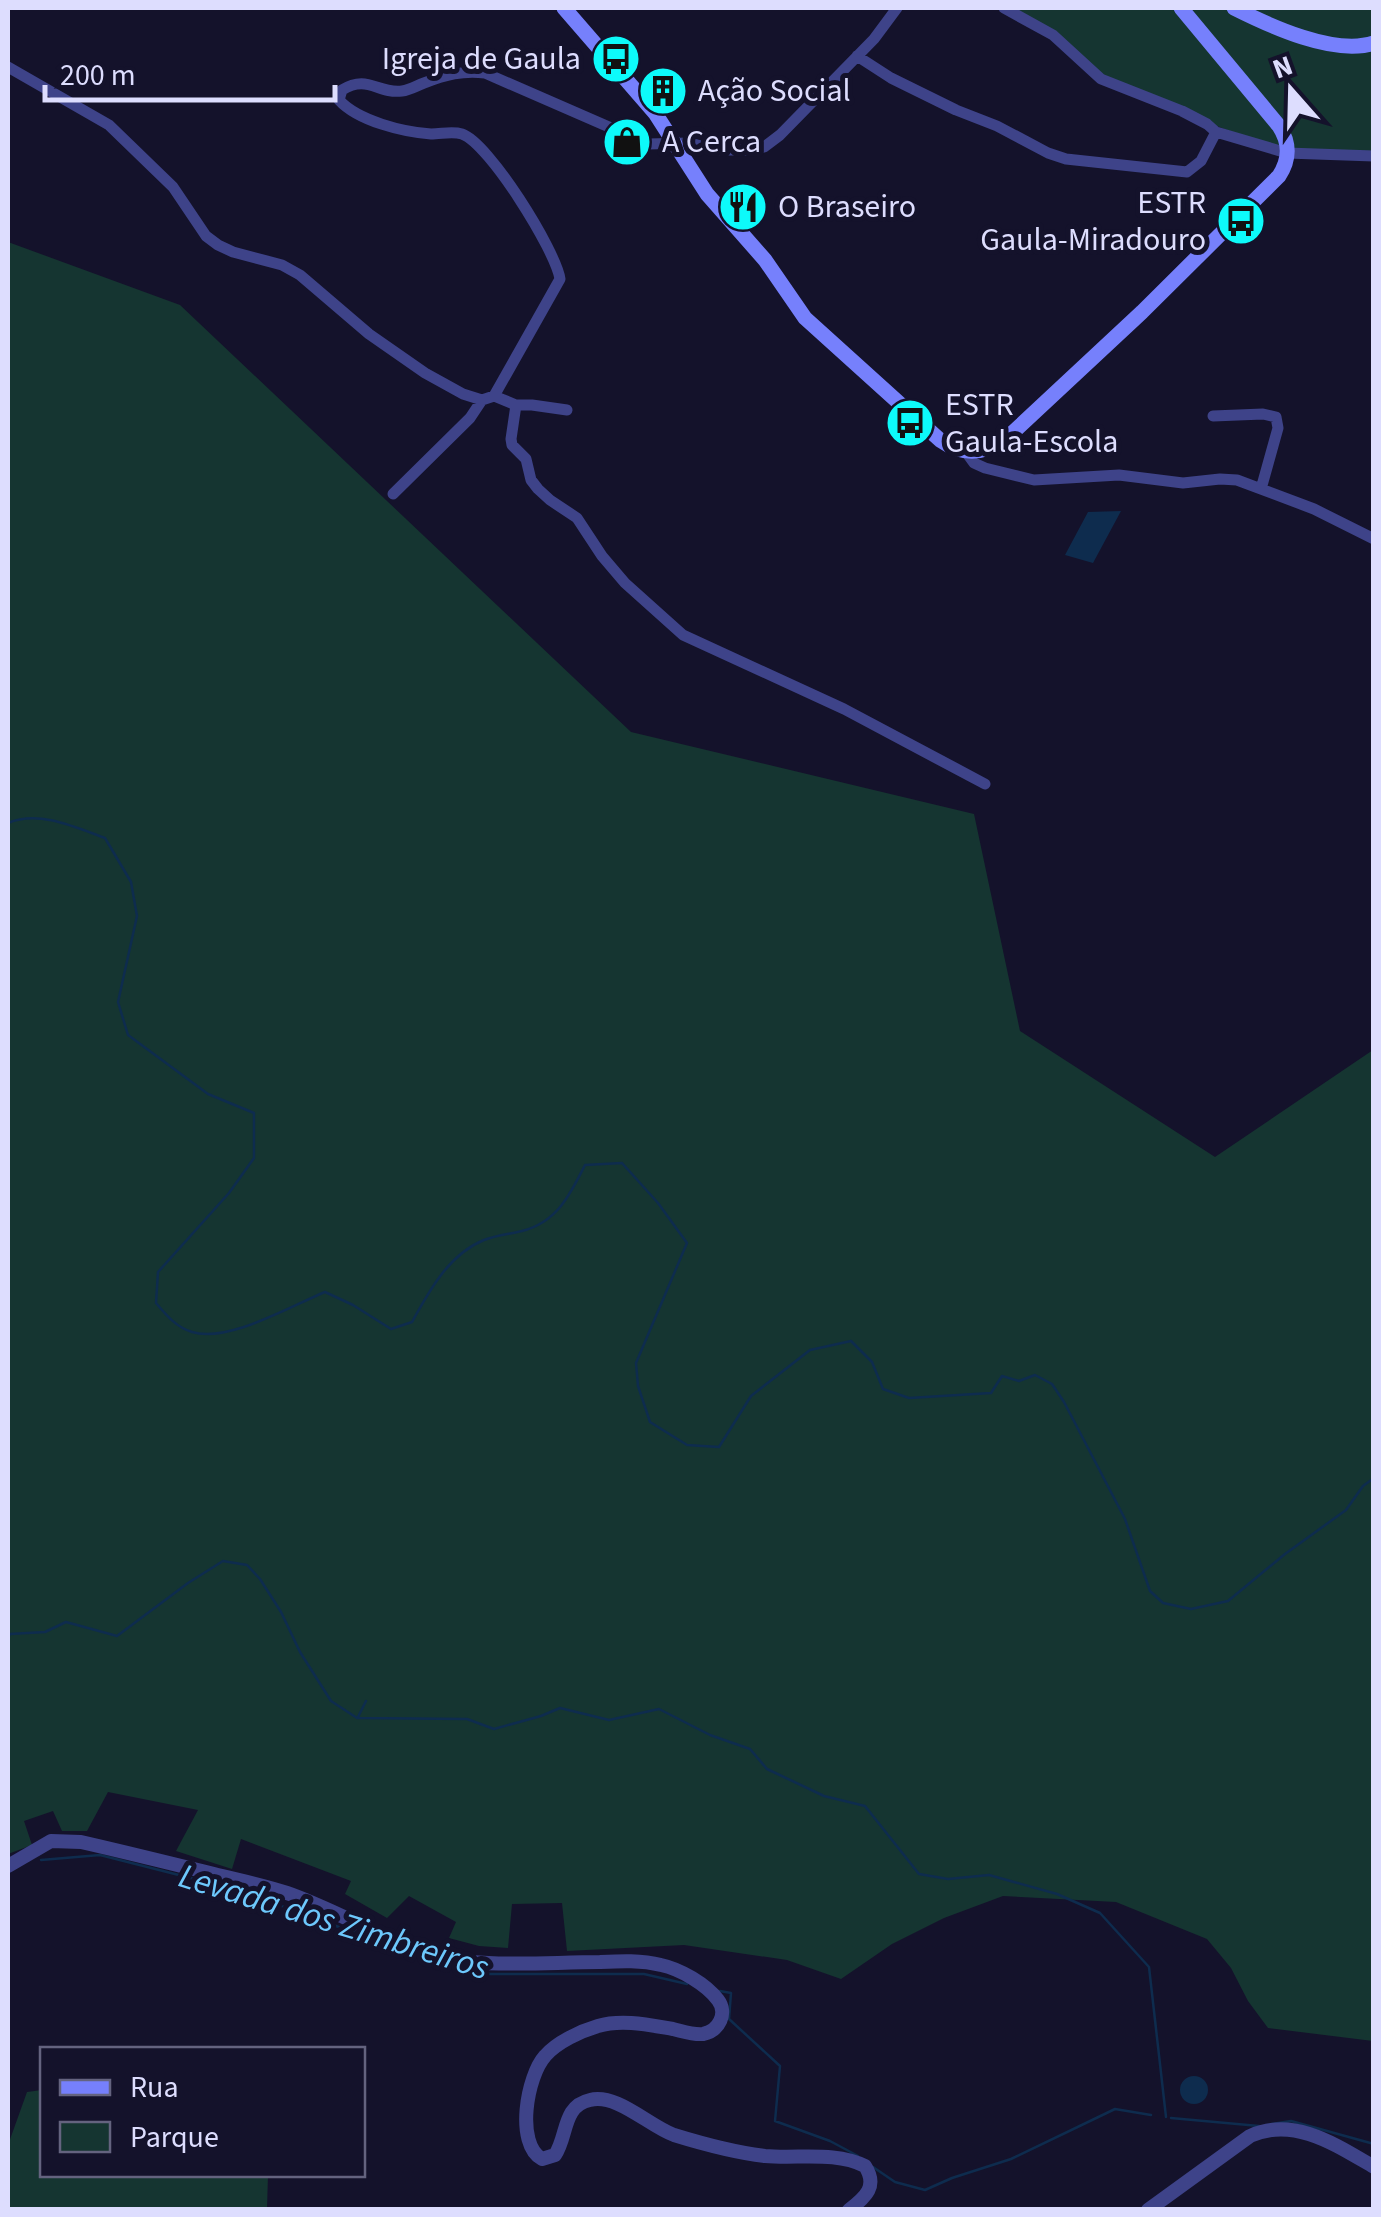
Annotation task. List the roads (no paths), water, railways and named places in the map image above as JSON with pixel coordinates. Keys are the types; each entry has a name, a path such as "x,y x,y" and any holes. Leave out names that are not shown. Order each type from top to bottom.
{"main road":[{"path":"564,8 655,113 707,194 765,260 805,318 940,440 966,452 996,446 1142,312 1286,164 1285,135 1279,126 1181,8"},
{"path":"1234,8 1322,44 1362,47 1374,43"}],"street":[{"path":"393,494 488,398 560,279 552,252 523,204 468,136 401,130 356,114 338,100 342,90 366,82 392,91 406,90 464,70 485,73 648,144 698,144 720,150 764,147 874,39 898,8"},
{"path":"1004,8 1053,35 1100,79 1182,111 1216,132 1287,153 1374,156"},
{"path":"857,56 956,110 1066,160 1187,172 1201,161 1216,132"},
{"path":"8,67 109,125 173,186 206,236 218,245 282,265 300,276 396,355 463,394 567,410"},
{"path":"516,405 512,446 526,460 531,480 577,518 625,583 683,635 844,709 985,784"},
{"path":"1213,416 1276,417 1278,428 1261,489"},
{"path":"966,452 985,468 1034,480 1119,475 1191,483 1236,480 1314,510 1374,539"},
{"path":"8,1866 51,1841 81,1842 286,1893 426,1952 452,1959 507,1963 640,1961 678,1970 721,2003 723,2014 719,2024 701,2034 611,2023 555,2047 534,2072 530,2088 526,2136 533,2152 542,2159 555,2155 571,2111 586,2101 608,2100 673,2134 766,2156 851,2159 865,2166 871,2180 870,2191 850,2210"},
{"path":"1148,2210 1263,2130 1281,2128 1313,2135 1374,2168"}],"water":[{"path":"1121,511 1093,563 1065,555 1088,512"},
{"path":"1194,2076 1204,2080 1208,2090 1204,2100 1194,2104 1184,2100 1180,2090 1184,2080"}],"waterway":[{"path":"8,823 44,819 105,838 131,882 137,916 118,1002 128,1035 208,1094 254,1113 254,1158 229,1193 158,1272 156,1303 186,1330 207,1334 241,1328 325,1292 391,1329 412,1322 433,1286 460,1254 484,1240 544,1221 568,1197 585,1165 622,1163 687,1243 636,1363 638,1386 650,1422 687,1445 719,1447 751,1396 810,1350 851,1341 872,1362 883,1389 909,1398 991,1393 1002,1376 1019,1381 1035,1375 1052,1384 1064,1402 1125,1519 1150,1591 1163,1603 1191,1609 1228,1601 1346,1510 1363,1486 1374,1478"},
{"path":"8,1638 10,1634 45,1632 66,1622 117,1636 223,1561 247,1565 260,1579 331,1701 357,1718 467,1719 494,1729 560,1708 609,1720 659,1709 710,1735 750,1749 767,1769 824,1796 865,1806 919,1874 948,1879 989,1875 1057,1894 1100,1913 1149,1967 1166,2117"},
{"path":"358,1717 366,1701"},
{"name":"Levada dos Zimbreiros","path":"41,1860 100,1855 238,1890 385,1944"},
{"name":"Levada dos Zimbreiros","path":"470,1968 490,1974 644,1974 687,1984"},
{"name":"Levada dos Zimbreiros","path":"720,1991 731,1993 729,2019 780,2066 775,2121 858,2156"},
{"name":"Levada dos Zimbreiros","path":"873,2167 895,2182 925,2190 1011,2159 1115,2109 1151,2115"},
{"path":"1171,2118 1259,2126"},
{"path":"1272,2124 1291,2121 1374,2144"}],"place":[{"name":"Igreja de Gaula","path":"616,59"},
{"name":"Ação Social","path":"663,91"},
{"name":"A Cerca","path":"627,142"},
{"name":"O Braseiro","path":"743,207"},
{"name":"ESTR Gaula-Miradouro","path":"1241,221"},
{"name":"ESTR Gaula-Escola","path":"910,423"}]}
